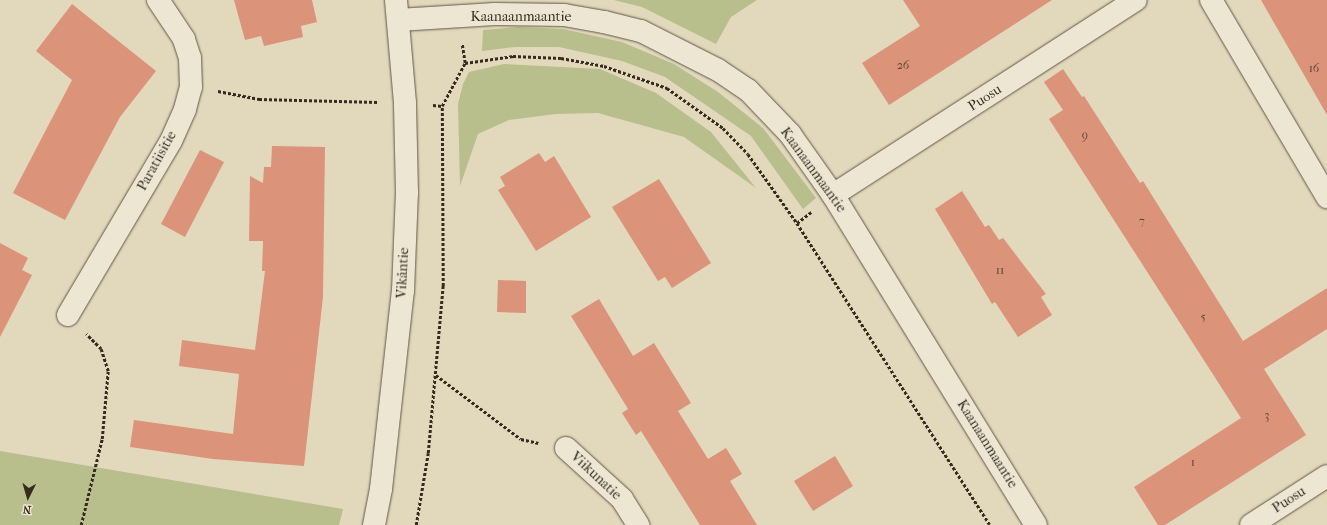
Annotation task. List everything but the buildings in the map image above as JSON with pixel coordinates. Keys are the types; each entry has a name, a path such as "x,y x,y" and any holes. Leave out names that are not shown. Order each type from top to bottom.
{"street":[{"name":"Paratiisitie","path":"68,315 170,141 191,87 190,58 184,39 158,0"},
{"name":"Puosu","path":"833,195 1136,0"},
{"path":"1211,0 1327,197"},
{"name":"Kaanaanmaantie","path":"397,10 459,18 495,14 564,15 641,32 718,70 748,90 790,134 833,195 1036,525"},
{"name":"Vikåntie","path":"374,525 381,489 403,291 407,193 405,103 397,10"},
{"name":"Viikunatie","path":"566,448 622,499 638,525"},
{"name":"Puosu","path":"1251,525 1327,476"}],"path":[{"path":"416,525 428,453 443,286 442,106 465,63 459,18"},
{"path":"465,63 513,56 561,58 604,66 667,88 723,128 748,154 797,223 990,525"},
{"path":"191,87 259,98 405,103 442,106"},
{"path":"68,315 101,349 108,371 102,439 81,525"},
{"path":"435,375 521,439 566,448"}],"green space":[{"path":"614,0 757,0 731,17 716,44 642,7"},
{"path":"518,27 563,29 622,42 674,64 718,92 763,128 816,198 803,209 751,136 665,77 622,61 559,47 515,47 482,51 483,30"},
{"path":"504,64 600,69 656,93 711,132 756,188 684,137 598,113 556,114 509,120 478,134 460,186 458,104 463,84 469,72"},
{"path":"0,451 343,509 339,525 0,525"}]}
